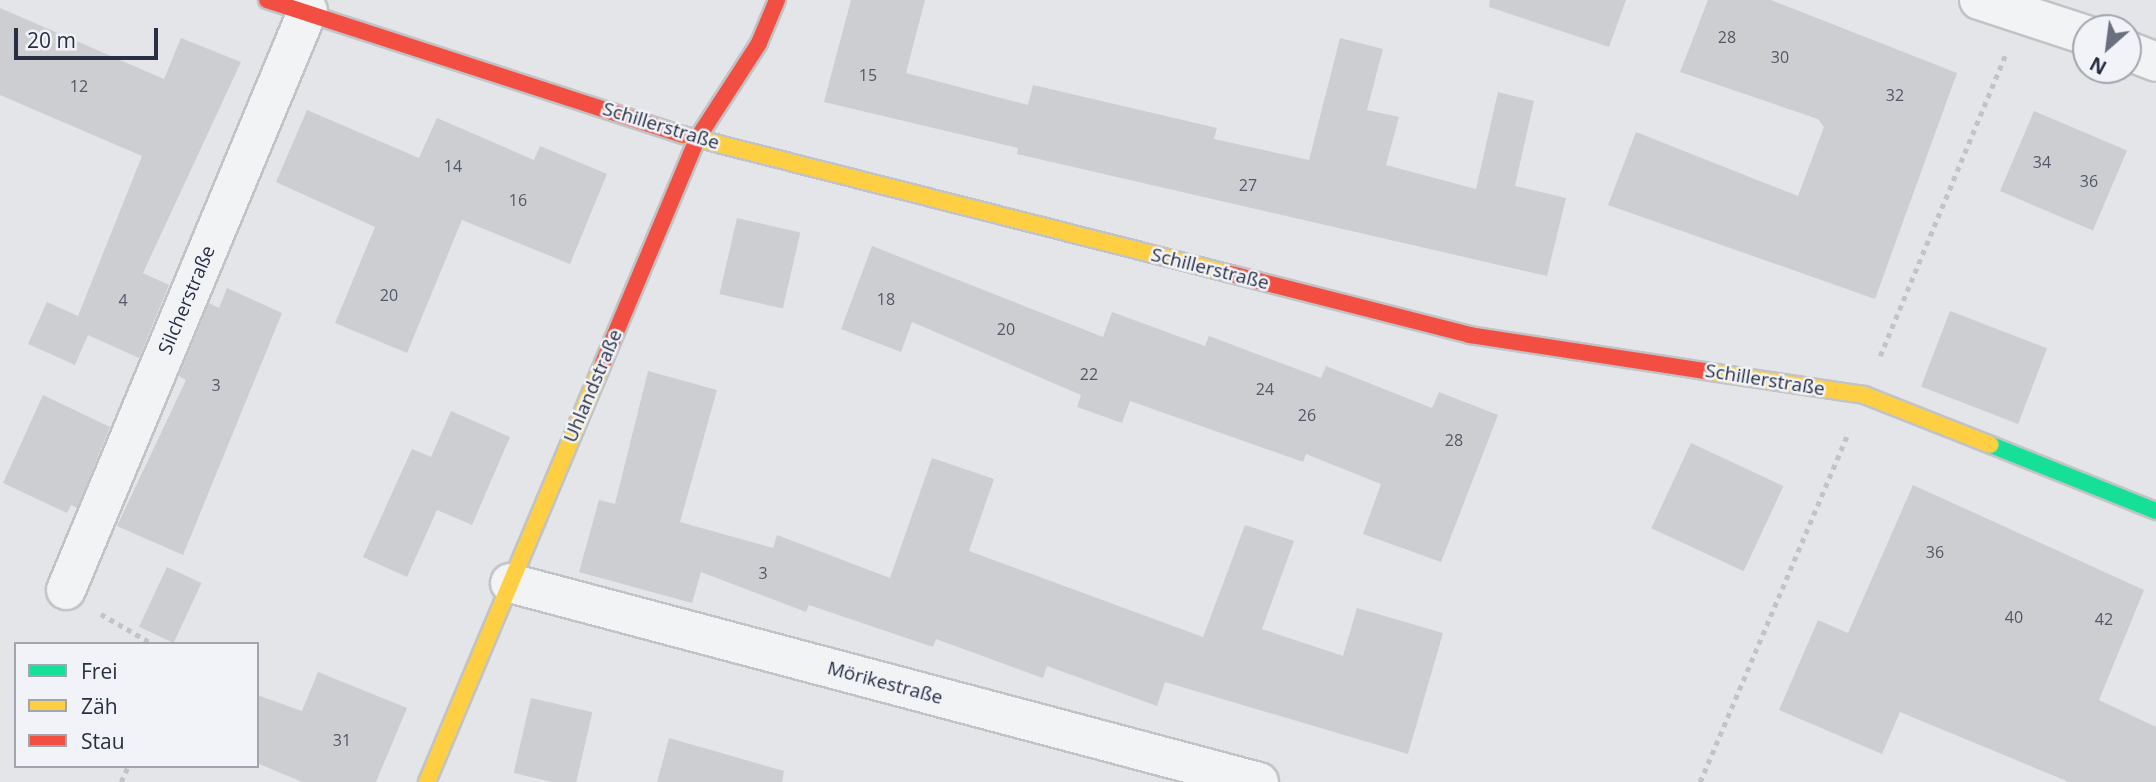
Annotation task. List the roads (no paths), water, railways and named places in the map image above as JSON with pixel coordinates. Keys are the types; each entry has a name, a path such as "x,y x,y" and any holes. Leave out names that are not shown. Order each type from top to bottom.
{"street":[{"name":"Schillerstraße","path":"267,0 308,10 697,139 1470,335 1864,396 2156,510"},
{"name":"Uhlandstraße","path":"428,782 697,139 760,43 777,0"},
{"path":"1984,1 2072,30"},
{"name":"Silcherstraße","path":"66,590 308,10"},
{"name":"Mörikestraße","path":"510,583 1259,782"}]}
